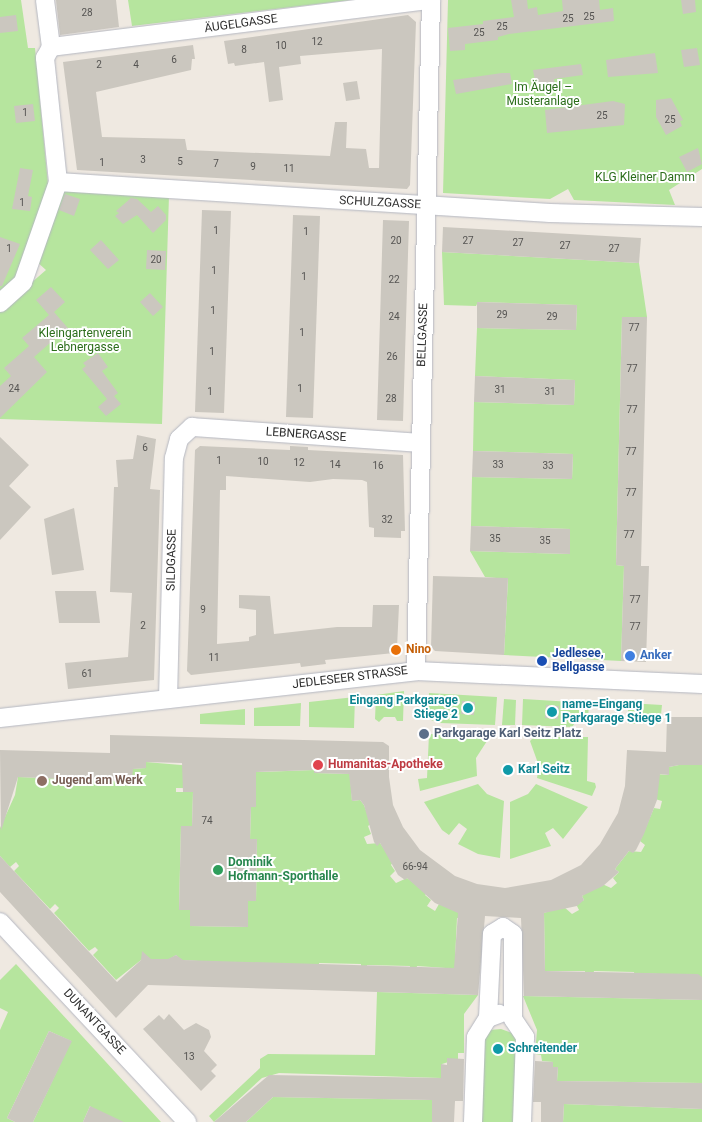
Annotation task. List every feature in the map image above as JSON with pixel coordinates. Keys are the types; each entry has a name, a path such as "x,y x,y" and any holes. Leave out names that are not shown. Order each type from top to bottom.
{"street":[{"path":"0,303 23,282 58,182 45,58 51,47 45,0"},
{"name":"ÄUGELGASSE","path":"51,47 431,0"},
{"name":"BELLGASSE","path":"416,671 419,443 428,206 431,0"},
{"name":"SCHULZGASSE","path":"58,182 428,206 702,217"},
{"name":"LEBNERGASSE","path":"192,427 419,443"},
{"name":"SILDGASSE","path":"168,699 174,458 179,439 192,427"},
{"name":"JEDLESEER STRASSE","path":"0,718 416,671 702,684"},
{"name":"DUNANTGASSE","path":"0,922 187,1122"},
{"path":"473,1122 476,1037 488,1018 492,934 503,927 513,934 513,1019"},
{"path":"488,1018 500,1013 513,1019 525,1037 522,1122"}],"green space":[{"path":"0,0 21,0 28,48 35,48 48,184 17,277 0,293"},
{"path":"128,0 351,0 132,26"},
{"name":"Im Äugel – Musteranlage","path":"448,0 702,0 702,169 669,190 675,205 574,200 568,189 550,199 443,193"},
{"name":"Kleingartenverein Lebnergasse","path":"63,190 169,195 162,424 0,419 0,310 46,270 36,261"},
{"path":"442,252 639,263 647,317 622,317 616,565 624,566 621,661 504,655 508,579 485,577 470,551 570,554 570,529 471,526 472,477 572,479 573,454 473,451 474,402 574,405 575,380 475,376 477,328 576,330 577,305 478,302 476,306 444,305"},
{"path":"404,691 403,721 397,721 395,717 384,717 379,722 375,719 376,695"},
{"path":"429,693 497,697 495,725 440,723 428,719"},
{"path":"355,697 354,728 309,727 309,702"},
{"path":"504,699 516,700 515,725 502,725"},
{"path":"523,699 589,703 588,720 583,724 575,723 572,727 522,725"},
{"path":"301,703 300,726 254,726 254,708"},
{"path":"628,703 662,705 660,724 628,724"},
{"path":"245,709 245,725 200,724 200,714"},
{"path":"429,734 482,736 487,741 476,758 477,776 420,791 418,779 427,778"},
{"path":"534,737 588,737 587,781 595,783 596,787 592,796 537,778 539,766 530,741"},
{"path":"146,762 261,772 314,770 314,773 350,774 352,801 360,800 364,805 371,824 368,826 371,834 364,837 367,844 380,843 393,862 391,865 395,871 390,876 396,883 407,878 427,893 425,895 431,900 427,906 435,911 439,904 464,911 463,918 457,918 455,959 460,969 417,966 416,971 410,971 410,966 367,965 367,970 361,969 361,964 319,963 319,968 181,960 176,955 170,959 150,959 146,956 116,980 93,955 98,950 95,947 89,951 54,913 59,908 55,904 50,909 14,871 19,866 16,862 10,867 0,856 0,828 15,795 18,777 120,781 127,785 132,780 129,769 146,768","holes":["176,788 256,789 256,807 251,807 250,839 257,840 256,901 248,901 248,927 190,926 190,910 179,910 181,826 192,826 193,792 176,792"]},
{"path":"702,765 702,977 643,973 635,978 634,972 594,971 593,976 585,976 585,971 545,971 544,913 563,906 572,914 579,910 576,904 584,900 582,896 600,883 611,888 617,883 613,878 619,872 615,869 629,851 641,852 645,845 640,841 654,808 660,809 662,801 655,799 655,774 669,775 669,767"},
{"path":"478,784 487,794 504,801 500,858 478,854 458,844 467,829 459,823 449,835 442,830 424,802"},
{"path":"536,784 588,807 563,839 553,828 545,833 551,846 510,859 510,802 528,794"},
{"path":"16,964 161,1122 109,1122 90,1106 83,1122 33,1122 71,1041 49,1031 7,1118 15,1122 0,1122 0,1030 8,1012 0,1008 0,980"},
{"path":"377,992 478,995 464,1014 464,1053 458,1053 458,1059 442,1064 441,1078 279,1073 262,1078 214,1122 209,1116 260,1068 260,1059 268,1054 375,1055"},
{"path":"523,996 702,1000 702,1083 557,1081 558,1067 553,1067 553,1062 542,1061 541,1055 535,1054 537,1030"},
{"path":"501,1029 515,1034 519,1045 517,1122 478,1122 480,1046 490,1030"},
{"path":"273,1097 432,1100 434,1103 432,1122 246,1122"},
{"path":"564,1104 702,1109 702,1122 563,1122"}],"building":[{"path":"56,0 116,0 119,27 60,35"},
{"path":"511,0 527,0 528,9 537,7 538,15 563,11 562,0 599,0 600,10 613,8 614,21 509,34 498,37 498,40 465,44 465,50 450,51 448,28 483,24 483,21 514,17"},
{"path":"681,0 695,0 696,12 683,14"},
{"path":"16,15 18,31 0,33 0,17"},
{"path":"408,15 416,22 410,185 407,189 77,170 63,62 193,45 195,59 192,59 191,70 96,92 102,137 185,139 187,150 330,156 335,122 347,122 346,148 366,149 369,168 379,168 382,49 300,56 301,64 279,67 283,100 269,102 264,62 235,66 234,63 228,64 224,41"},
{"path":"697,48 700,65 684,67 681,50"},
{"path":"655,53 658,73 608,77 606,60"},
{"path":"581,64 583,75 554,79 555,84 536,86 533,70"},
{"path":"510,73 512,84 456,94 453,80"},
{"path":"357,81 360,99 346,101 343,83"},
{"path":"671,98 683,120 680,121 682,126 666,135 656,117 656,100"},
{"path":"613,101 625,104 624,125 547,133 545,110"},
{"path":"33,104 35,121 16,123 14,106"},
{"path":"698,148 702,164 687,172 679,157"},
{"path":"20,168 33,170 28,196 32,197 30,211 12,209"},
{"path":"65,194 80,199 74,216 59,210"},
{"path":"131,198 137,199 151,212 158,206 166,215 166,220 153,233 137,215 123,224 115,216 119,213 116,211"},
{"path":"202,210 231,211 224,413 195,412"},
{"path":"293,215 320,216 313,418 286,417"},
{"path":"383,220 409,221 403,421 377,420"},
{"path":"443,227 641,238 639,263 442,252"},
{"path":"0,237 20,244 2,286 0,286"},
{"path":"101,240 119,260 108,269 90,250"},
{"path":"147,250 166,251 165,270 146,269"},
{"path":"51,287 65,302 54,312 73,334 65,342 58,336 34,357 47,372 0,418 0,386 11,376 4,368 29,346 22,338 49,315 36,300"},
{"path":"150,293 163,307 153,316 140,302"},
{"path":"477,302 577,305 576,330 477,328"},
{"path":"622,317 647,317 641,566 649,566 646,662 621,661 624,566 616,565"},
{"path":"98,353 108,367 102,371 118,393 114,396 121,404 106,416 98,407 107,399 82,369 86,366 83,363"},
{"path":"475,376 575,380 574,405 474,402"},
{"path":"137,435 156,439 150,489 160,490 154,680 68,689 65,663 128,657 132,593 110,592 114,487 118,487 116,460 133,459"},
{"path":"0,437 29,465 9,486 31,507 0,540"},
{"path":"200,446 290,450 290,446 308,447 308,450 403,455 405,531 401,531 401,538 374,537 374,528 369,527 367,482 362,480 333,479 310,482 226,476 226,490 220,490 217,644 249,641 249,637 256,635 256,610 239,608 239,595 270,596 274,634 337,627 372,627 373,605 399,605 397,648 394,653 325,660 326,664 301,667 300,663 191,675 187,671 195,450"},
{"path":"473,451 573,454 572,479 472,477"},
{"path":"74,508 84,570 52,575 44,519"},
{"path":"471,526 570,529 570,554 470,551"},
{"path":"433,576 508,578 504,655 435,651 431,647"},
{"path":"55,591 96,591 100,623 59,623"},
{"name":"Eingang Parkgarage Stiege 2","path":"462,701 475,702 474,715 461,714"},
{"name":"name=Eingang Parkgarage Stiege 1","path":"546,705 559,706 558,719 545,718"},
{"path":"667,717 702,717 702,765 669,767 669,775 660,774 657,800 644,834 636,850 633,853 629,851 615,869 619,872 603,886 582,896 584,900 577,906 544,913 545,971 698,974 702,977 702,1000 524,996 521,918 485,916 478,995 148,985 116,1018 0,892 0,856 117,982 141,960 142,951 151,959 168,959 176,955 183,960 454,968 458,913 435,903 407,878 405,880 398,875 380,843 377,846 374,842 364,805 360,800 352,801 349,774 314,773 314,770 256,772 256,807 251,807 250,839 257,839 256,901 248,901 248,927 190,926 190,910 179,910 181,826 192,826 193,792 183,792 182,763 146,762 146,768 133,769 132,780 127,786 118,781 18,777 1,831 0,750 110,753 110,735 383,742 389,746 389,777 393,805 403,827 420,850 455,876 477,884 505,888 551,880 581,865 600,844 618,813 625,786 627,750 666,752"},
{"path":"169,1014 184,1030 196,1023 209,1030 211,1037 204,1051 217,1065 211,1071 216,1076 201,1091 143,1029 159,1015 164,1020"},
{"path":"49,1031 72,1041 33,1122 15,1122 7,1118"},
{"path":"447,1058 464,1059 463,1101 455,1101 454,1122 432,1122 432,1100 273,1097 246,1122 214,1122 269,1075 441,1078 441,1064 447,1065"},
{"path":"535,1061 553,1062 553,1067 558,1067 557,1081 702,1083 702,1109 564,1104 563,1122 541,1122 541,1102 533,1102"},
{"path":"90,1106 124,1122 83,1122"}],"place":[{"name":"Nino","path":"396,650"},
{"name":"Anker","path":"630,656"},
{"name":"Jedlesee, Bellgasse","path":"542,661"},
{"name":"Eingang Parkgarage Stiege 2","path":"468,708"},
{"name":"name=Eingang Parkgarage Stiege 1","path":"552,712"},
{"name":"Parkgarage Karl Seitz Platz","path":"424,734"},
{"name":"Humanitas-Apotheke","path":"318,765"},
{"name":"Karl Seitz","path":"508,770"},
{"name":"Jugend am Werk","path":"42,781"},
{"name":"Dominik Hofmann-Sporthalle","path":"218,870"},
{"name":"Schreitender","path":"498,1049"}],"park label":[{"name":"KLG Kleiner Damm","path":"645,178"}]}
